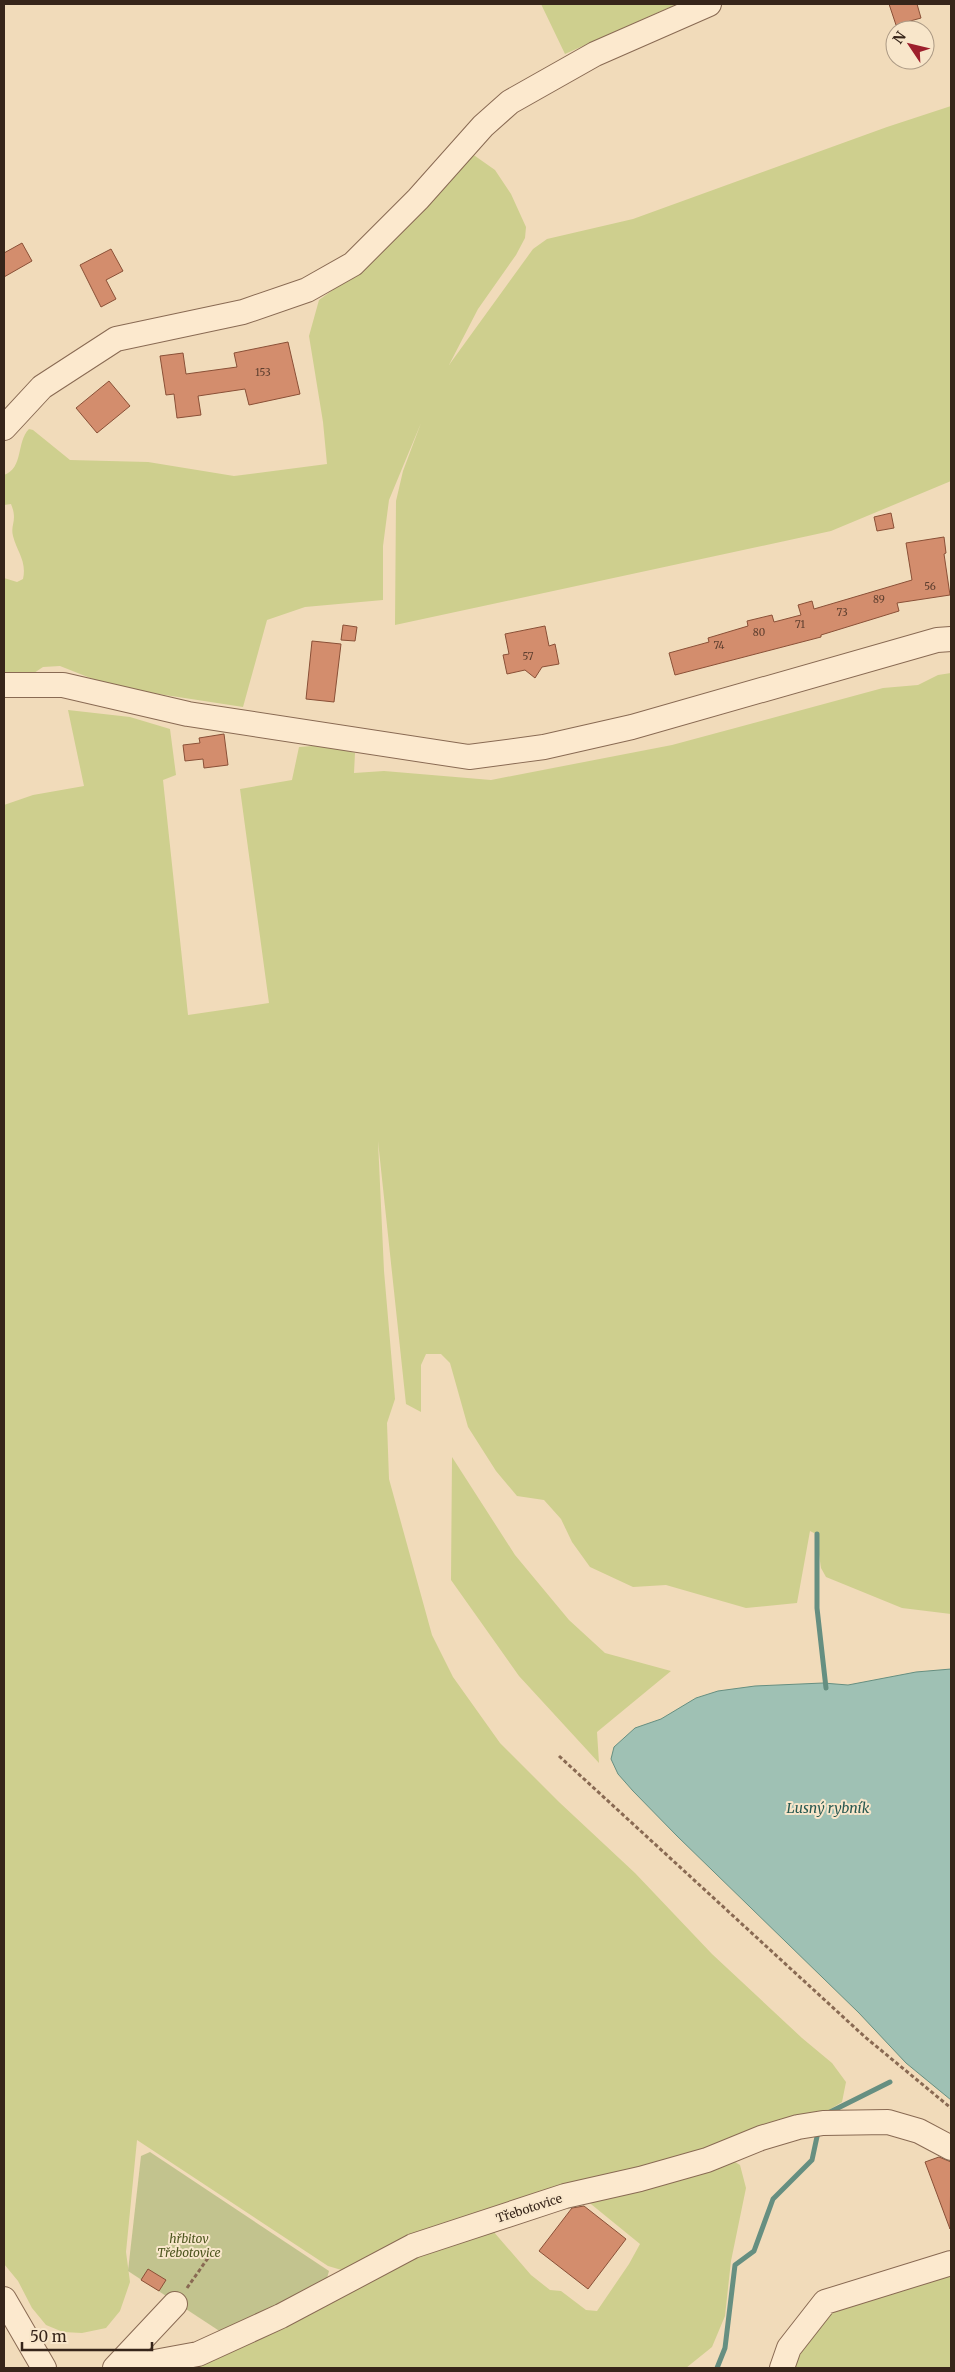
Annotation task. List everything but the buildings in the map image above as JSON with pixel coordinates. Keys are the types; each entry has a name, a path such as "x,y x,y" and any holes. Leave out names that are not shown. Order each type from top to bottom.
{"street":[{"path":"4,428 42,387 116,339 243,312 307,290 353,264 418,199 483,126 510,102 595,54 709,4"},
{"path":"4,685 63,686 188,714 469,757 544,747 632,727 937,640 951,639"},
{"name":"Třebotovice","path":"122,2368 198,2354 281,2316 413,2246 564,2196 640,2179 707,2160 761,2138 798,2128 824,2123 888,2122 919,2131 951,2148"},
{"path":"782,2368 789,2348 825,2302 951,2263"},
{"path":"4,2299 44,2368"},
{"path":"115,2368 174,2304"}],"path":[{"path":"559,1756 865,2037 951,2108"},
{"path":"174,2304 208,2258"}],"green space":[{"path":"541,4 677,4 565,54"},
{"path":"951,106 951,481 831,531 395,625 396,501 403,471 421,423 389,500 383,546 383,600 305,607 267,620 243,707 113,687 60,666 43,667 31,675 4,672 4,578 17,582 23,579 24,567 13,536 13,510 11,504 4,505 4,475 15,467 22,441 29,429 33,430 70,460 148,462 234,476 327,464 323,422 309,336 319,300 356,273 468,151 495,170 511,194 526,227 525,238 516,255 478,309 449,365 533,249 547,239 633,219 887,127"},
{"path":"951,673 951,1614 902,1608 826,1577 821,1568 816,1534 810,1531 797,1603 746,1608 666,1585 633,1587 590,1567 572,1542 561,1519 544,1500 517,1496 496,1471 468,1427 450,1363 441,1354 426,1354 421,1365 421,1412 406,1404 378,1141 384,1271 395,1399 387,1423 389,1479 432,1635 453,1677 500,1743 559,1802 635,1873 712,1954 802,2038 832,2063 846,2082 842,2102 824,2113 345,2271 328,2266 137,2140 126,2252 130,2282 120,2311 106,2328 82,2333 63,2332 46,2325 32,2308 18,2281 4,2264 4,805 33,795 84,786 68,710 130,717 170,729 176,775 163,780 188,1015 269,1003 240,789 292,780 299,747 326,745 355,753 354,773 384,771 491,780 672,745 883,688 918,685 938,675"},
{"path":"452,1457 515,1555 569,1620 605,1653 671,1671 597,1732 599,1763 519,1676 451,1580"},
{"name":"hřbitov Třebotovice","path":"150,2152 329,2271 327,2278 224,2334 128,2271 141,2156"},
{"path":"730,2159 740,2165 746,2188 731,2261 725,2316 712,2347 686,2368 153,2368 419,2252 493,2231 531,2275 550,2290 561,2291 586,2310 597,2311 629,2264 640,2244 586,2200"},
{"path":"951,2272 951,2368 790,2368 818,2321 865,2295"}],"water":[{"name":"Lusný rybník","path":"951,1669 951,2100 906,2063 859,2013 677,1836 618,1774 611,1759 614,1747 635,1728 661,1719 696,1698 718,1691 755,1686 823,1683 848,1685 916,1672"}],"waterway":[{"path":"817,1534 817,1608 826,1688"},
{"path":"826,2114 890,2082"},
{"path":"717,2368 725,2348 735,2265 754,2251 773,2199 812,2160 818,2132"}]}
